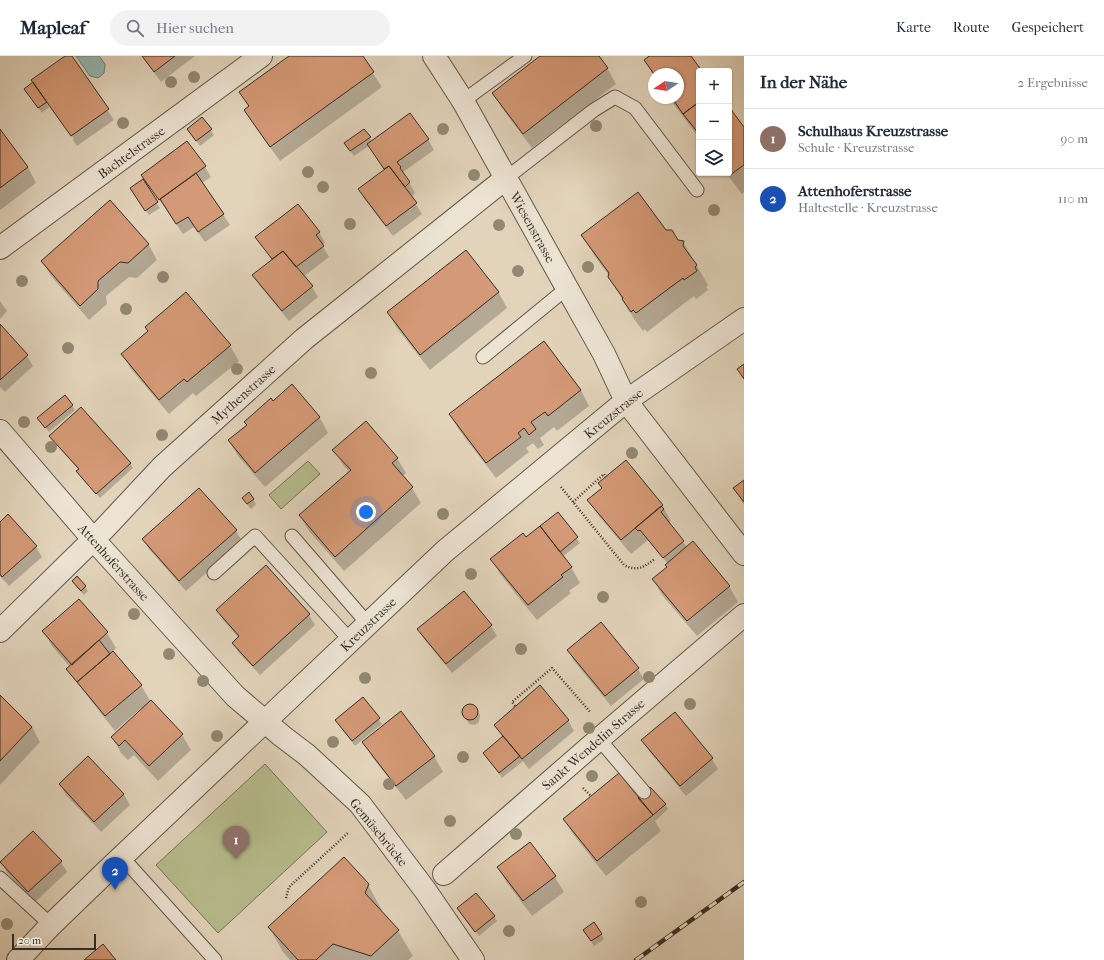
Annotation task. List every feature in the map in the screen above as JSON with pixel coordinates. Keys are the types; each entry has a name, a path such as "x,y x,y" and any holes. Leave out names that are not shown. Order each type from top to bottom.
{"street":[{"name":"Bachtelstrasse","path":"0,248 261,56"},
{"name":"Wiesenstrasse","path":"434,56 463,101 505,179 604,354 626,400"},
{"name":"Mythenstrasse","path":"0,631 93,539 162,467 304,339 505,179"},
{"name":"Kreuzstrasse","path":"18,960 51,925 445,551 626,400 744,319"},
{"path":"626,400 744,554"},
{"name":"Attenhoferstrasse","path":"0,431 93,539 235,696 266,721"},
{"name":"Sankt Wendelin-Strasse","path":"444,874 603,735 744,615"},
{"name":"Gemüsebrücke","path":"266,721 282,736 307,755 360,804 425,890 473,960"}],"lane":[{"path":"463,101 525,56"},
{"path":"505,179 594,110 615,97 635,108 697,190"},
{"path":"483,357 567,288"},
{"path":"214,573 255,536 351,641"},
{"path":"292,536 368,624"},
{"path":"603,735 644,792"},
{"path":"122,857 215,960"},
{"path":"0,878 51,925"}],"path":[{"path":"573,502 604,474 606,477"},
{"path":"557,482 624,565 630,568 642,569 655,559"},
{"path":"516,706 512,702 552,668 603,735"},
{"path":"286,898 289,887 368,814"}],"green space":[{"path":"308,461 320,474 281,509 269,495"},
{"path":"265,764 327,832 218,933 156,865"}],"water":[{"path":"76,56 99,56 105,64 104,73 98,78 90,76"}],"building":[{"path":"65,56 72,56 109,109 71,136 31,80"},
{"path":"142,56 175,56 154,72"},
{"path":"289,56 363,56 374,72 270,147 244,110 249,106 239,92"},
{"path":"540,56 599,56 608,68 523,134 492,93"},
{"path":"649,56 691,56 700,68 696,68 696,104 683,114 676,104 684,104 684,68 650,68 644,60"},
{"path":"33,82 47,102 38,108 24,89"},
{"path":"696,104 696,130 683,114"},
{"path":"732,111 744,127 744,165 732,174"},
{"path":"410,113 429,139 397,162 410,182 405,187 389,166 384,169 367,144"},
{"path":"202,117 212,129 196,141 187,129"},
{"path":"0,129 28,167 0,188"},
{"path":"364,129 371,137 350,151 344,143"},
{"path":"187,141 206,166 159,200 141,175"},
{"path":"389,166 417,203 386,226 358,189"},
{"path":"196,173 224,214 198,232 188,217 176,224 160,199"},
{"path":"143,179 158,202 145,211 130,188"},
{"path":"638,192 666,230 672,230 678,240 684,241 683,246 697,265 695,267 697,271 684,280 683,278 636,313 633,310 631,312 608,277 609,273 581,235"},
{"path":"110,200 149,244 128,263 120,262 98,281 98,289 80,306 41,261"},
{"path":"298,204 320,232 316,235 324,246 296,267 283,251 272,259 255,237"},
{"path":"466,250 499,292 420,355 387,312"},
{"path":"283,251 313,286 282,311 252,275"},
{"path":"186,292 231,345 187,382 184,379 159,400 121,354 148,331 145,327"},
{"path":"0,324 28,355 0,380"},
{"path":"544,341 581,390 548,416 545,412 531,422 536,429 529,435 524,428 518,433 521,437 486,463 449,414"},
{"path":"744,364 744,379 737,369"},
{"path":"292,384 320,417 255,473 228,440 247,425 244,422 271,398 273,401"},
{"path":"65,395 73,405 45,428 37,418"},
{"path":"81,407 131,463 96,494 76,471 79,469 49,436"},
{"path":"366,421 398,458 392,463 413,487 335,557 299,515 351,470 332,450"},
{"path":"626,460 663,505 621,540 587,500 602,488 598,483"},
{"path":"744,480 744,502 733,488"},
{"path":"199,488 237,530 179,581 142,539"},
{"path":"249,492 254,499 247,504 242,498"},
{"path":"661,506 664,509 661,512 684,541 663,558 640,530 638,531 635,528"},
{"path":"558,512 578,537 560,552 540,526"},
{"path":"8,514 37,546 2,577 0,574 0,522"},
{"path":"540,526 572,567 561,575 563,577 528,605 490,559 523,533 526,537"},
{"path":"693,541 730,586 687,621 652,579 667,567 665,565"},
{"path":"266,565 310,614 253,666 232,643 239,636 216,610"},
{"path":"77,576 86,586 81,591 72,581"},
{"path":"464,591 492,625 446,664 417,629"},
{"path":"79,599 108,632 72,665 42,631"},
{"path":"601,622 639,668 605,696 567,650"},
{"path":"99,640 110,654 77,682 66,669"},
{"path":"113,651 142,685 105,716 77,682"},
{"path":"540,685 569,720 522,759 494,725"},
{"path":"0,695 32,727 0,761"},
{"path":"363,697 380,718 352,741 335,720"},
{"path":"151,700 183,734 149,766 125,740 119,746 111,737"},
{"path":"470,704 476,706 478,712 476,718 470,720 464,718 462,712 464,706"},
{"path":"401,711 435,756 396,786 362,742"},
{"path":"675,712 713,758 680,786 641,740"},
{"path":"503,736 520,756 499,773 483,753"},
{"path":"88,756 124,794 94,822 59,784"},
{"path":"619,773 653,815 597,861 563,819"},
{"path":"650,787 666,804 653,815 638,798"},
{"path":"33,831 62,861 28,892 0,862"},
{"path":"530,842 556,876 523,901 497,867"},
{"path":"344,857 369,884 365,893 399,930 371,956 333,944 316,960 298,960 268,927"},
{"path":"476,893 495,916 475,932 457,908"},
{"path":"594,922 602,934 591,941 583,930"},
{"path":"103,944 116,960 84,960"}],"railway":[{"path":"636,960 744,882"}],"place":[{"name":"Schulhaus Kreuzstrasse","path":"236,859"},
{"name":"Attenhoferstrasse","path":"115,890"}]}
